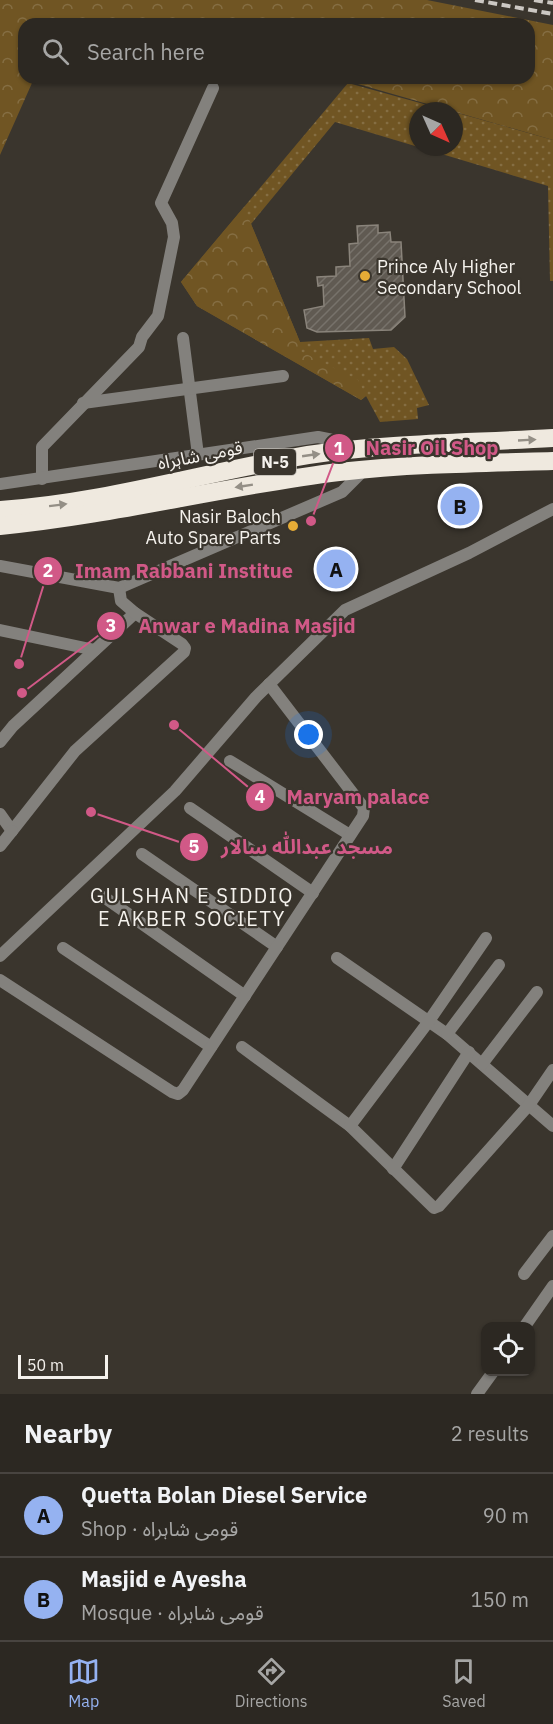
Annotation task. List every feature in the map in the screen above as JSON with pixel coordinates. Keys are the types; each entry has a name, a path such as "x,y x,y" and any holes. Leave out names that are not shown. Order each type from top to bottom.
{"highway":[{"name":"قومی شاہراہ","path":"0,510 62,505 309,455 353,450 553,438"},
{"name":"N-5","path":"0,526 49,521 231,488 364,470 553,461"}],"street":[{"path":"42,478 42,447 139,346 142,337 158,316 174,237 172,223 162,203 213,88"},
{"path":"183,338 198,455"},
{"path":"83,403 283,376"},
{"path":"0,484 318,437 333,440 353,450"},
{"path":"0,566 119,588 342,492 364,470"},
{"path":"0,956 175,791 269,684 345,610 469,553 553,509"},
{"path":"0,846 75,751 184,652 185,648 182,644 121,601 119,588"},
{"path":"0,742 13,726 135,613"},
{"path":"0,630 95,650"},
{"path":"0,980 172,1092 178,1094 183,1090 363,816 364,808 269,684"},
{"path":"230,762 350,835"},
{"path":"190,808 313,893"},
{"path":"0,814 12,831"},
{"path":"142,854 277,947"},
{"path":"104,897 245,996"},
{"path":"350,1126 429,1022 486,938"},
{"path":"63,948 211,1047"},
{"path":"337,958 447,1034 553,1126"},
{"path":"447,1034 499,964"},
{"path":"482,1064 537,992"},
{"path":"242,1047 350,1126 432,1208 436,1208 530,1105 553,1070"},
{"path":"393,1169 468,1052"},
{"path":"524,1274 553,1236"},
{"path":"528,1322 553,1286"},
{"path":"477,1394 490,1376"}],"green space":[{"path":"0,0 427,0 518,18 18,18 18,84 32,84 0,155"},
{"path":"535,21 553,25 553,140 463,114 463,102 421,102 358,84 535,84"},
{"path":"347,84 417,102 409,102 409,144 335,122 251,224 300,342 369,338 373,349 394,347 407,359 429,405 417,408 418,419 380,422 366,396 361,400 197,306 181,282"},
{"path":"463,115 553,140 553,281 550,281 548,186 448,156 463,156"},
{"path":"244,207 300,342 300,351 358,380 366,396 361,400 197,306 181,282"}],"building":[{"name":"Prince Aly Higher Secondary School","path":"378,225 378,233 390,232 391,242 401,242 405,317 391,330 317,332 307,328 304,310 324,306 323,285 318,286 317,277 336,276 336,267 350,266 349,244 358,243 357,226"}],"railway":[{"path":"475,0 553,14"},
{"path":"534,0 553,3"}],"place":[{"name":"Prince Aly Higher Secondary School","path":"365,276"},
{"name":"Masjid e Ayesha","path":"460,506"},
{"name":"Nasir Oil Shop","path":"311,521"},
{"name":"Nasir Baloch Auto Spare Parts","path":"293,526"},
{"name":"Quetta Bolan Diesel Service","path":"336,569"},
{"name":"Imam Rabbani Institue","path":"19,664"},
{"name":"Anwar e Madina Masjid","path":"22,693"},
{"name":"Maryam palace","path":"174,725"},
{"name":"مسجد عبداللّٰہ سالار","path":"91,812"}],"district":[{"name":"GULSHAN E SIDDIQ E AKBER SOCIETY","path":"192,906"}]}
